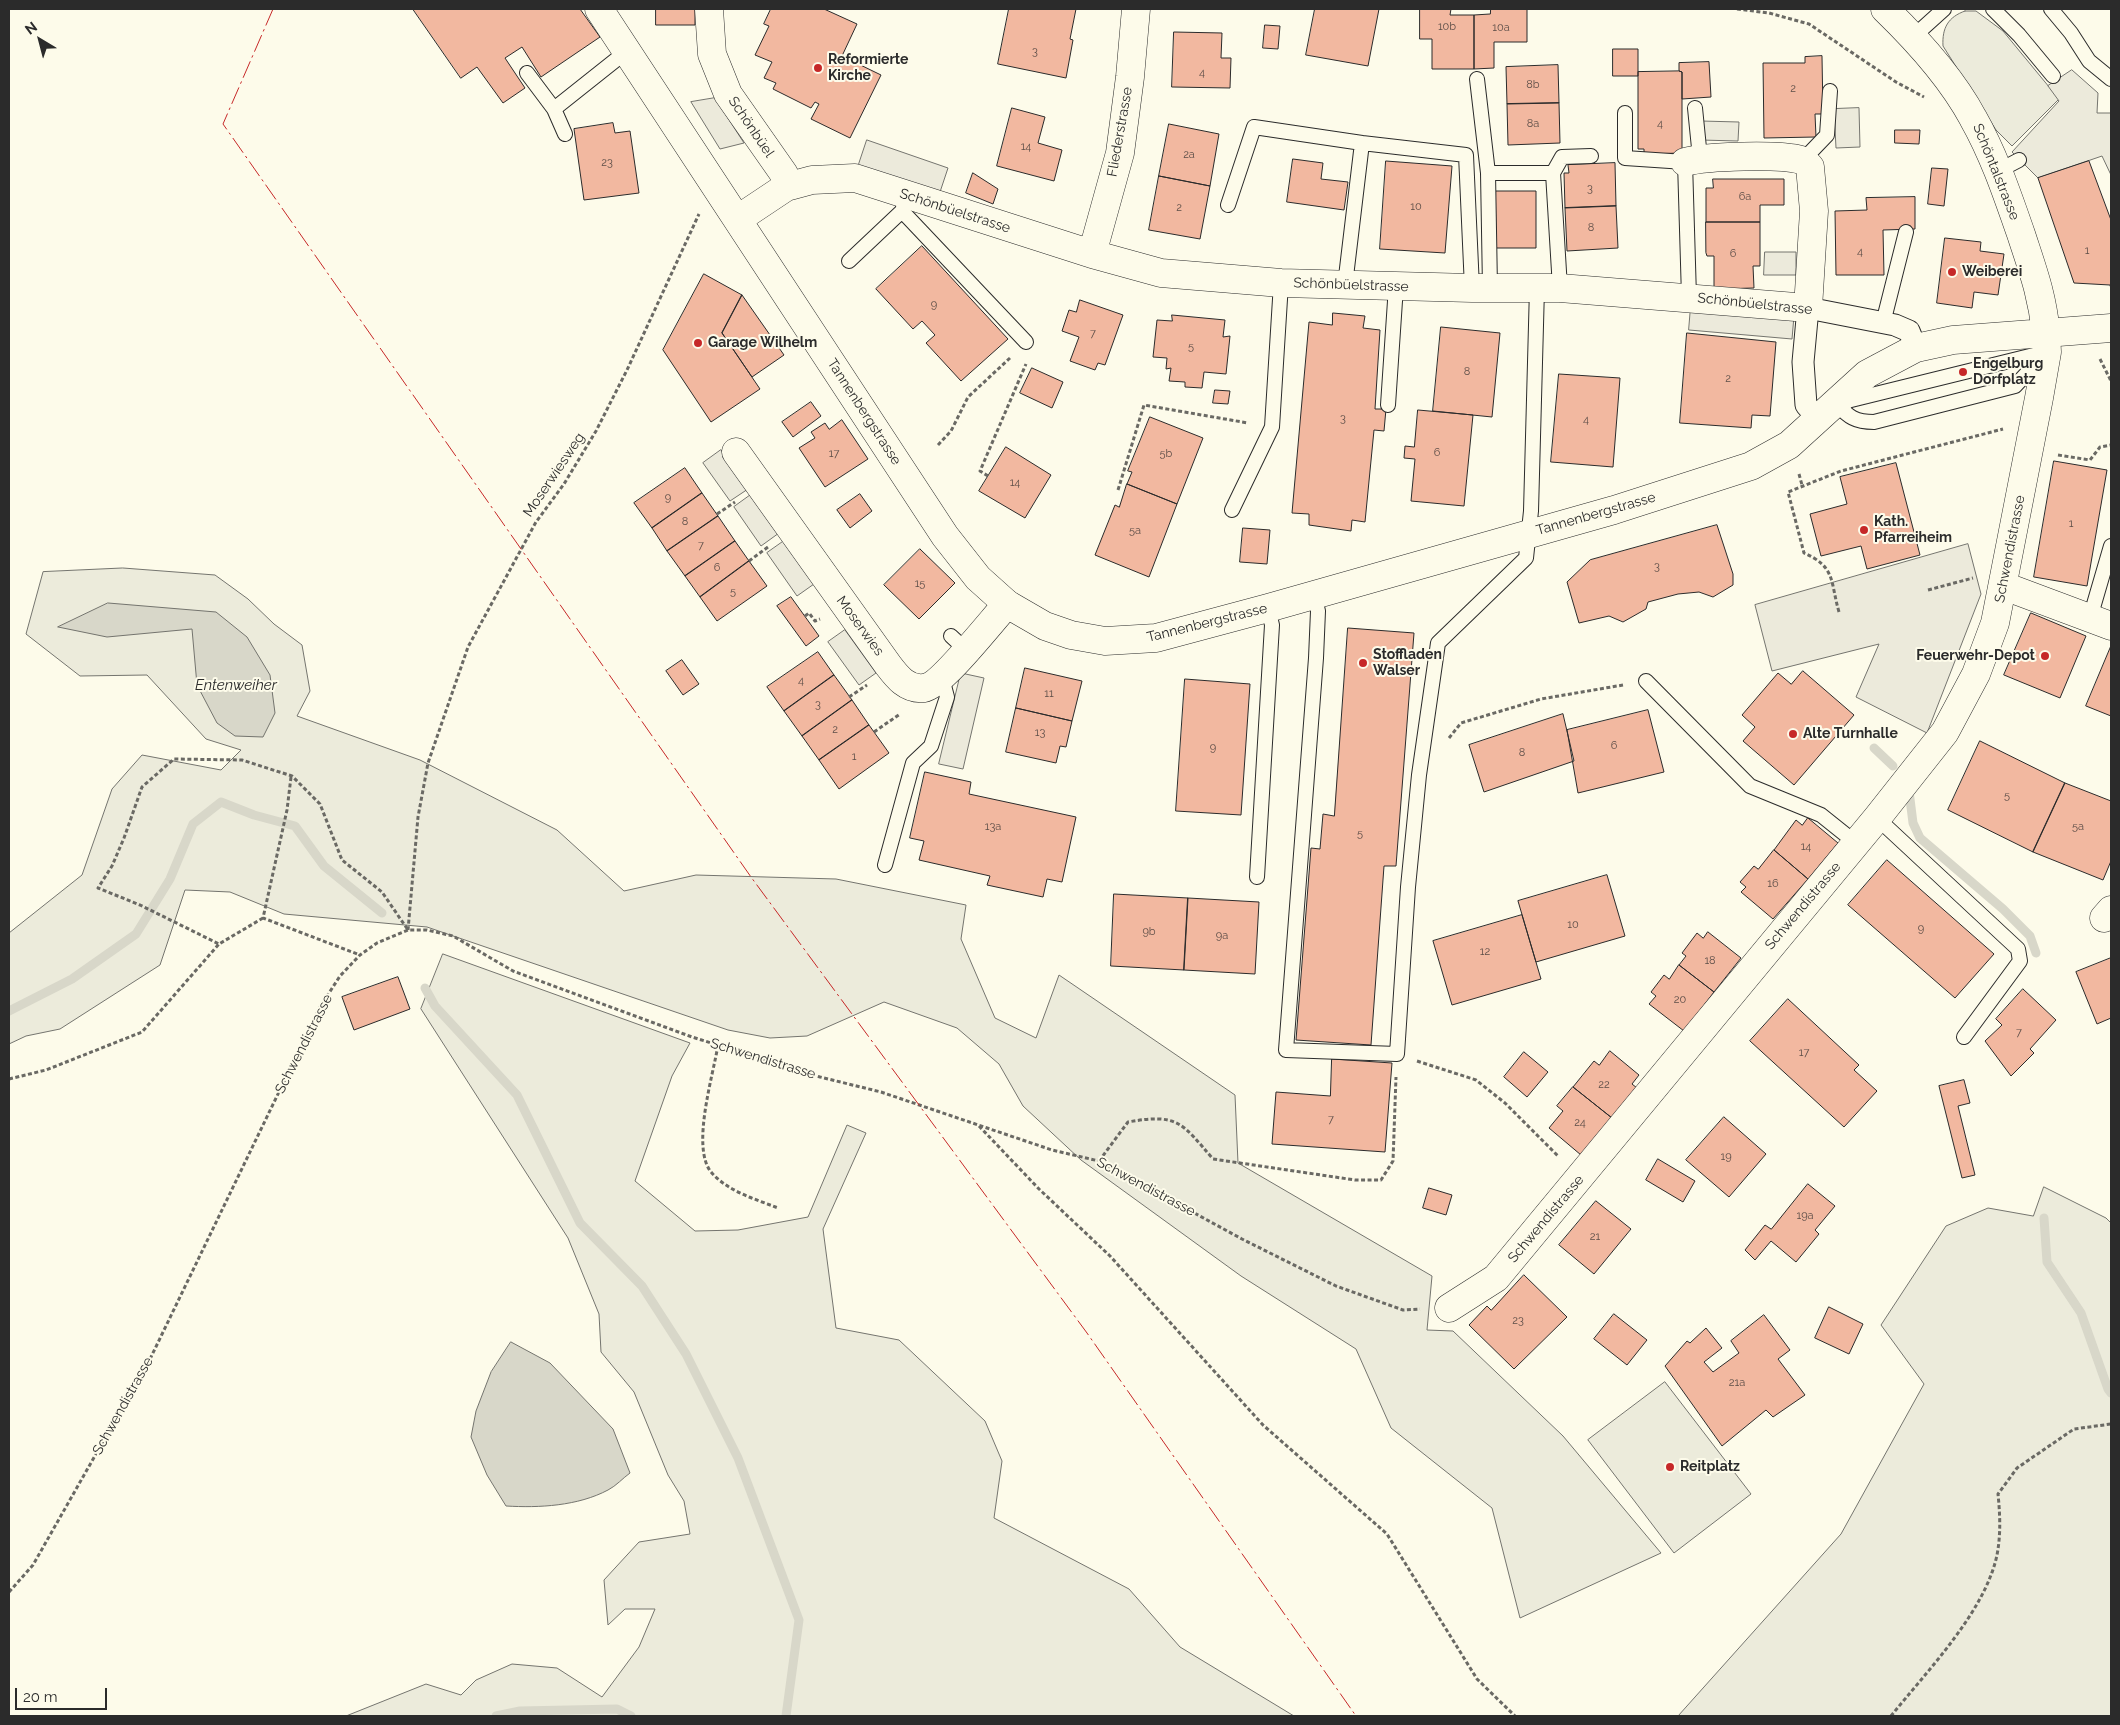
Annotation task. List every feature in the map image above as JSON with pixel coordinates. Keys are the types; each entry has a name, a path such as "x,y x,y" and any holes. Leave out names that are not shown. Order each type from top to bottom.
{"street":[{"name":"Tannenbergstrasse","path":"599,9 945,536 978,578 1007,604 1045,626 1071,635 1105,641 1156,638 1614,510 1751,466 1777,454 1827,412 1867,374 1916,348 1953,340 2046,343 2111,328"},
{"name":"Schönbüel","path":"709,9 712,54 728,94 784,174 786,187"},
{"name":"Fliederstrasse","path":"1092,254 1120,153 1130,77 1136,9"},
{"name":"Schöntalstrasse","path":"1885,9 1913,37 1956,90 1973,117 2009,165 2040,290 2046,343"},
{"path":"1693,160 1773,157 1803,160 1810,167 1814,211 1803,362 1806,404 1827,412"},
{"name":"Schönbüelstrasse","path":"786,187 812,180 855,178 905,203 1161,273 1281,283 1548,288 1689,297 1808,308 1883,323 1909,331 1916,348"},
{"path":"738,219 786,187"},
{"name":"Schwendistrasse","path":"1448,1308 1496,1278 1877,818 1945,732 1964,699 1989,643 2004,586 2046,343"},
{"name":"Moserwies","path":"736,452 814,564 899,680 912,688 926,688 942,678 958,643 1007,604"},
{"path":"2004,586 2101,622"}],"lane":[{"path":"1913,37 1944,9"},
{"path":"1993,9 2019,35 2053,76"},
{"path":"2051,9 2071,33 2089,61 2111,79"},
{"path":"554,109 627,51"},
{"path":"527,73 554,109 565,134"},
{"path":"1477,79 1488,173 1481,288"},
{"path":"1803,160 1827,135 1830,91"},
{"path":"1689,297 1695,108"},
{"path":"1625,112 1626,158 1693,160"},
{"path":"1228,205 1254,127 1466,155 1481,288"},
{"path":"1345,285 1362,142"},
{"path":"1314,594 1318,611 1316,658 1286,1050 1397,1054 1410,868 1419,775 1438,643 1526,558 1548,288 1553,173 1562,158 1591,156"},
{"path":"1488,173 1553,173"},
{"path":"849,260 905,203 1026,342"},
{"path":"1883,323 1906,232"},
{"path":"1232,510 1272,427 1281,283"},
{"path":"1388,405 1396,286"},
{"path":"1827,412 1858,422 1874,422 2015,386 2046,343"},
{"path":"1827,412 2046,343"},
{"path":"2101,622 2111,546"},
{"path":"1258,877 1272,625 1268,608"},
{"path":"885,865 913,763 931,746 947,697 942,678"},
{"path":"1646,681 1750,786 1821,814 1856,843"},
{"path":"1877,818 2018,949 2020,961 1964,1037"}],"path":[{"path":"1737,9 1769,13 1809,24 1896,82 1927,99"},
{"name":"Moserwiesweg","path":"408,930 418,816 428,763 468,646 536,522 564,484 596,431 632,361 700,210"},
{"path":"938,445 951,431 968,397 1026,342"},
{"path":"988,476 980,471 1029,358 1026,342"},
{"path":"2099,357 2111,381"},
{"path":"1118,490 1144,405 1272,427"},
{"path":"1839,612 1827,567 1820,560 1804,553 1788,492 1841,471 2007,427"},
{"path":"2054,454 2090,460 2100,447 2111,445"},
{"path":"717,514 734,503"},
{"path":"749,561 766,549"},
{"path":"1928,590 1968,579"},
{"path":"1461,723 1541,699 1646,681"},
{"path":"849,697 863,688"},
{"path":"874,732 886,724"},
{"path":"218,944 140,905 98,888 112,866 142,787 174,759 242,760 292,776 320,804 342,860 382,892 408,930"},
{"path":"9,1080 46,1070 142,1032 218,944 262,918 292,776"},
{"path":"262,918 360,955"},
{"name":"Schwendistrasse","path":"9,1592 33,1565 151,1357 320,1007 340,976 360,955 376,943 408,930 427,930 453,936 513,970 718,1045 881,1092 1052,1150 1099,1161 1242,1239 1336,1286 1403,1310 1448,1308"},
{"path":"718,1045 705,1110 703,1153 711,1172 737,1192 778,1208"},
{"path":"1099,1161 1128,1122 1155,1117 1184,1126 1213,1159 1355,1180 1382,1180 1393,1162 1397,1054 1476,1080 1504,1103 1568,1166 1586,1171"},
{"path":"979,1126 1038,1189 1110,1256 1264,1424 1386,1534 1478,1679 1515,1716"},
{"path":"1891,1716 1958,1634 1980,1598 1996,1556 2001,1522 1998,1494 2017,1468 2074,1429 2111,1424"}],"shaded area":[{"path":"1965,11 1976,11 2003,31 2059,99 2012,146 1996,130 1943,46 1947,24 1954,16"},
{"path":"2072,70 2098,93 2097,113 2111,113 2111,175 2102,156 2038,178 2012,152 2059,101 2048,86"},
{"path":"715,98 744,143 720,149 691,102"},
{"path":"1859,108 1860,147 1836,148 1834,109"},
{"path":"1701,121 1739,122 1738,141 1700,140"},
{"path":"867,140 948,168 939,195 858,167"},
{"path":"1765,252 1796,252 1796,275 1764,275"},
{"path":"1691,306 1794,316 1792,339 1689,330"},
{"path":"721,450 748,489 730,501 703,463"},
{"path":"752,494 779,533 761,546 734,507"},
{"path":"784,541 814,584 797,596 767,553"},
{"path":"1968,544 1981,594 1927,733 1856,697 1879,644 1772,671 1755,605"},
{"path":"123,568 215,575 248,599 274,624 302,645 310,691 297,716 420,760 557,830 624,891 696,875 836,879 966,905 961,939 995,1018 1036,1038 1059,975 1235,1095 1238,1163 1432,1276 1427,1330 1453,1331 1563,1436 1661,1553 1520,1618 1492,1508 1391,1428 1356,1349 1241,1276 1081,1160 1023,1106 999,1064 957,1028 884,1002 807,1036 770,1038 728,1030 427,927 284,914 230,892 185,890 160,965 60,1029 26,1036 9,1044 9,933 82,875 112,789 142,755 221,770 241,750 206,739 147,675 80,676 26,634 43,572"},
{"path":"845,630 876,673 859,685 828,642"},
{"path":"961,673 984,678 963,769 939,764"},
{"path":"443,954 690,1043 672,1076 635,1181 695,1231 738,1230 808,1217 847,1125 866,1133 823,1229 836,1328 899,1340 985,1421 1002,1461 994,1518 1129,1589 1180,1647 1294,1716 346,1716 426,1684 461,1695 476,1680 512,1664 557,1668 602,1697 639,1647 655,1609 625,1609 608,1625 604,1580 639,1542 690,1534 684,1501 668,1475 634,1392 601,1352 599,1314 568,1238 421,1009"},
{"path":"2044,1187 2106,1218 2111,1223 2111,1716 1678,1716 1841,1534 1924,1384 1881,1325 1946,1226 1988,1208 2033,1216"},
{"name":"Reitplatz","path":"1665,1382 1751,1494 1674,1553 1588,1440"}],"water":[{"name":"Entenweiher","path":"108,603 216,612 247,637 270,675 275,713 263,737 235,736 217,723 197,685 192,629 107,637 58,627"},
{"path":"511,1342 550,1363 613,1429 630,1473 614,1486 584,1500 571,1503 532,1507 506,1506 487,1475 471,1437 476,1411 491,1372"}],"building":[{"path":"413,9 580,9 600,37 541,77 522,47 505,58 525,88 503,103 477,67 461,78"},
{"path":"656,9 695,9 695,25 656,25"},
{"name":"Reformierte Kirche","path":"771,9 824,9 857,24 842,56 881,75 850,138 811,119 819,104 815,102 811,108 773,89 776,83 764,78 772,62 755,55 769,26 764,24"},
{"path":"1009,9 1076,9 1070,39 1073,40 1066,78 998,64"},
{"path":"1315,9 1379,9 1368,66 1306,55"},
{"path":"1420,9 1451,9 1450,15 1474,15 1474,69 1432,69 1432,39 1420,39"},
{"path":"1491,9 1527,9 1527,42 1494,42 1494,68 1474,69 1474,15 1490,14"},
{"path":"1265,25 1280,26 1278,49 1263,48"},
{"path":"1174,32 1222,33 1221,58 1231,58 1230,88 1172,87"},
{"path":"1613,49 1638,49 1638,76 1613,76"},
{"path":"1822,56 1823,114 1815,114 1816,137 1764,138 1763,63 1805,63 1805,57"},
{"path":"1709,62 1711,97 1682,99 1682,72 1679,71 1679,63"},
{"path":"1558,65 1559,103 1507,104 1506,67"},
{"path":"1638,72 1682,72 1682,153 1644,154 1644,149 1638,149"},
{"path":"1559,103 1560,143 1508,145 1507,104"},
{"path":"1012,108 1045,117 1038,143 1062,150 1054,181 997,166"},
{"path":"613,123 615,133 630,131 639,193 584,200 574,129"},
{"path":"1169,124 1219,134 1210,186 1159,176"},
{"path":"1895,130 1920,130 1919,144 1895,143"},
{"path":"1293,159 1323,163 1321,179 1348,182 1344,210 1287,202"},
{"path":"1386,161 1452,166 1445,253 1380,249"},
{"path":"2089,161 2111,220 2111,289 2110,285 2074,283 2038,178"},
{"path":"1615,163 1616,206 1565,208 1564,173 1569,173 1568,165"},
{"path":"1932,168 1948,169 1944,206 1928,204"},
{"path":"973,173 998,189 993,204 966,193"},
{"path":"1159,176 1210,186 1200,239 1149,230"},
{"path":"1713,179 1784,179 1784,205 1760,205 1760,222 1706,222 1706,188 1713,188"},
{"path":"1496,191 1536,191 1536,248 1495,248"},
{"path":"1915,197 1915,229 1883,230 1884,275 1836,275 1835,211 1867,210 1866,198"},
{"path":"1616,206 1618,248 1567,251 1565,208"},
{"path":"1706,222 1760,222 1760,266 1753,266 1754,288 1714,289 1714,256 1707,256 1706,253"},
{"path":"1945,238 1981,242 1980,251 2004,254 1998,295 1974,292 1972,308 1937,303"},
{"path":"922,246 1008,339 961,381 926,343 935,335 922,321 913,329 876,289"},
{"name":"Garage Wilhelm","path":"704,274 742,295 722,333 760,389 711,422 663,350"},
{"path":"742,295 784,355 752,377 722,333"},
{"path":"1080,300 1123,315 1105,365 1098,363 1095,370 1070,361 1079,337 1062,331 1069,310 1076,312"},
{"path":"1333,313 1365,316 1363,328 1380,330 1375,409 1386,409 1384,431 1374,430 1365,522 1352,520 1351,531 1309,525 1309,514 1292,513 1309,322 1332,325"},
{"path":"1172,315 1225,320 1223,337 1230,336 1226,374 1204,372 1202,388 1185,387 1185,382 1169,381 1171,368 1166,369 1167,358 1153,357 1157,320 1172,321"},
{"path":"1441,327 1500,333 1492,417 1433,411"},
{"path":"1687,333 1776,342 1770,416 1752,415 1751,428 1680,423"},
{"path":"1032,368 1063,382 1052,408 1020,393"},
{"path":"1559,374 1620,378 1613,467 1551,462"},
{"path":"1215,390 1230,391 1228,404 1213,403"},
{"path":"811,402 821,416 793,437 782,422"},
{"path":"1418,410 1473,415 1464,506 1411,501 1415,459 1404,458 1405,446 1414,447"},
{"path":"1150,417 1203,438 1177,504 1127,484 1132,472 1128,471"},
{"path":"842,420 868,459 825,487 799,448 815,438 811,432 825,423 829,429"},
{"path":"1006,447 1051,475 1025,518 979,491"},
{"path":"2054,461 2107,470 2087,586 2034,577"},
{"name":"Kath. Pfarreiheim","path":"1896,463 1920,555 1867,569 1861,546 1821,556 1810,514 1847,504 1840,477"},
{"path":"685,468 702,493 652,528 634,503"},
{"path":"1127,484 1177,504 1149,577 1095,555 1115,505 1119,507"},
{"path":"702,493 718,516 667,551 652,528"},
{"path":"860,494 872,511 850,528 837,510"},
{"path":"718,516 735,541 685,576 667,551"},
{"path":"1717,525 1733,574 1733,585 1713,597 1699,592 1678,594 1648,602 1646,609 1623,622 1609,616 1579,623 1567,582 1590,560"},
{"path":"1243,528 1270,530 1267,564 1240,562"},
{"path":"735,541 749,561 700,597 685,576"},
{"path":"920,549 955,583 919,619 884,585"},
{"path":"749,561 767,586 717,621 700,597"},
{"path":"791,597 819,636 806,646 777,606"},
{"name":"Feuerwehr-Depot","path":"2031,613 2086,636 2060,698 2004,675"},
{"path":"1348,628 1414,633 1396,866 1384,866 1371,1045 1296,1040 1311,848 1320,849 1323,814 1334,816"},
{"path":"2111,646 2111,716 2086,706"},
{"path":"818,652 834,675 784,711 767,687"},
{"path":"682,660 699,684 683,695 666,671"},
{"path":"1025,668 1082,681 1072,721 1016,708"},
{"name":"Alte Turnhalle","path":"1803,671 1854,715 1794,785 1743,741 1755,727 1742,715 1778,673 1791,684"},
{"path":"834,675 852,700 802,736 784,711"},
{"path":"1185,679 1250,684 1241,815 1176,811"},
{"path":"852,700 869,725 819,760 802,736"},
{"path":"1016,708 1072,721 1066,747 1060,746 1056,763 1006,752"},
{"path":"1648,710 1664,772 1578,793 1567,730"},
{"path":"1563,714 1574,761 1484,792 1469,745"},
{"path":"869,725 889,753 839,789 819,760"},
{"path":"1980,741 2065,783 2033,852 1948,810"},
{"path":"925,772 971,782 969,794 1076,817 1062,882 1047,879 1043,897 987,885 990,876 919,860 924,841 910,838"},
{"path":"2065,783 2111,801 2111,861 2103,880 2033,852"},
{"path":"1808,818 1838,843 1808,879 1774,850 1796,820 1802,825"},
{"path":"1774,850 1808,879 1773,919 1741,892 1746,887 1740,882 1754,866 1758,869"},
{"path":"1887,860 1994,954 1955,998 1848,905"},
{"path":"1607,875 1625,936 1536,962 1518,901"},
{"path":"1114,894 1188,898 1184,970 1111,966"},
{"path":"1188,898 1259,902 1255,974 1184,970"},
{"path":"1522,915 1541,979 1452,1005 1433,941"},
{"path":"1708,932 1741,958 1714,992 1679,965 1686,956 1682,953 1697,933 1703,938"},
{"path":"2111,958 2111,1018 2097,1024 2076,972"},
{"path":"1679,965 1714,992 1684,1031 1649,1004 1656,996 1651,992 1664,975 1669,979"},
{"path":"398,977 410,1009 354,1030 342,997"},
{"path":"2023,989 2056,1020 2030,1049 2034,1053 2011,1076 1985,1041 2002,1025 1996,1019"},
{"path":"1788,999 1859,1065 1854,1070 1877,1091 1844,1127 1750,1041"},
{"path":"1610,1051 1639,1075 1632,1084 1637,1088 1612,1118 1573,1087 1594,1061 1599,1065"},
{"path":"1524,1052 1548,1072 1527,1097 1504,1077"},
{"path":"1332,1059 1392,1063 1385,1152 1272,1144 1276,1092 1330,1096"},
{"path":"1964,1080 1970,1103 1958,1106 1975,1175 1962,1178 1939,1086"},
{"path":"1573,1087 1612,1118 1581,1155 1549,1128 1563,1111 1557,1106"},
{"path":"1724,1117 1766,1154 1729,1197 1686,1160"},
{"path":"1658,1159 1695,1181 1683,1202 1646,1180"},
{"path":"1808,1184 1835,1206 1815,1230 1819,1234 1796,1262 1771,1241 1755,1260 1745,1250 1765,1225 1771,1229"},
{"path":"1429,1188 1452,1195 1446,1215 1423,1208"},
{"path":"1596,1201 1631,1229 1594,1274 1559,1245"},
{"path":"1524,1275 1567,1317 1514,1369 1469,1325 1487,1306 1491,1310"},
{"path":"1829,1307 1863,1324 1849,1354 1815,1338"},
{"path":"1614,1314 1647,1340 1627,1365 1594,1339"},
{"path":"1764,1315 1790,1350 1778,1359 1805,1395 1773,1417 1766,1410 1722,1446 1665,1366 1687,1341 1690,1343 1706,1328 1722,1348 1704,1362 1713,1372 1739,1353 1731,1341"}],"waterway":[{"path":"1874,748 1893,766"},
{"path":"1909,791 1913,823 1920,838 2003,909 2030,936 2036,953"},
{"path":"9,1011 72,979 136,934 170,879 193,824 221,802 254,815 295,826 324,866 382,913"},
{"path":"425,988 435,1006 517,1095 580,1223 642,1286 686,1354 738,1458 799,1620 786,1716"},
{"path":"2044,1218 2047,1262 2081,1313 2111,1393"},
{"path":"496,1716 520,1711 617,1709 631,1716"}],"power":[{"path":"273,9 223,124 751,877 1087,1333 1356,1716"}],"place":[{"name":"Reformierte Kirche","path":"818,68"},
{"name":"Weiberei","path":"1952,272"},
{"name":"Garage Wilhelm","path":"698,343"},
{"name":"Engelburg Dorfplatz","path":"1963,372"},
{"name":"Kath. Pfarreiheim","path":"1864,530"},
{"name":"Feuerwehr-Depot","path":"2045,656"},
{"name":"Stoffladen Walser","path":"1363,663"},
{"name":"Alte Turnhalle","path":"1793,734"},
{"name":"Reitplatz","path":"1670,1467"}]}
